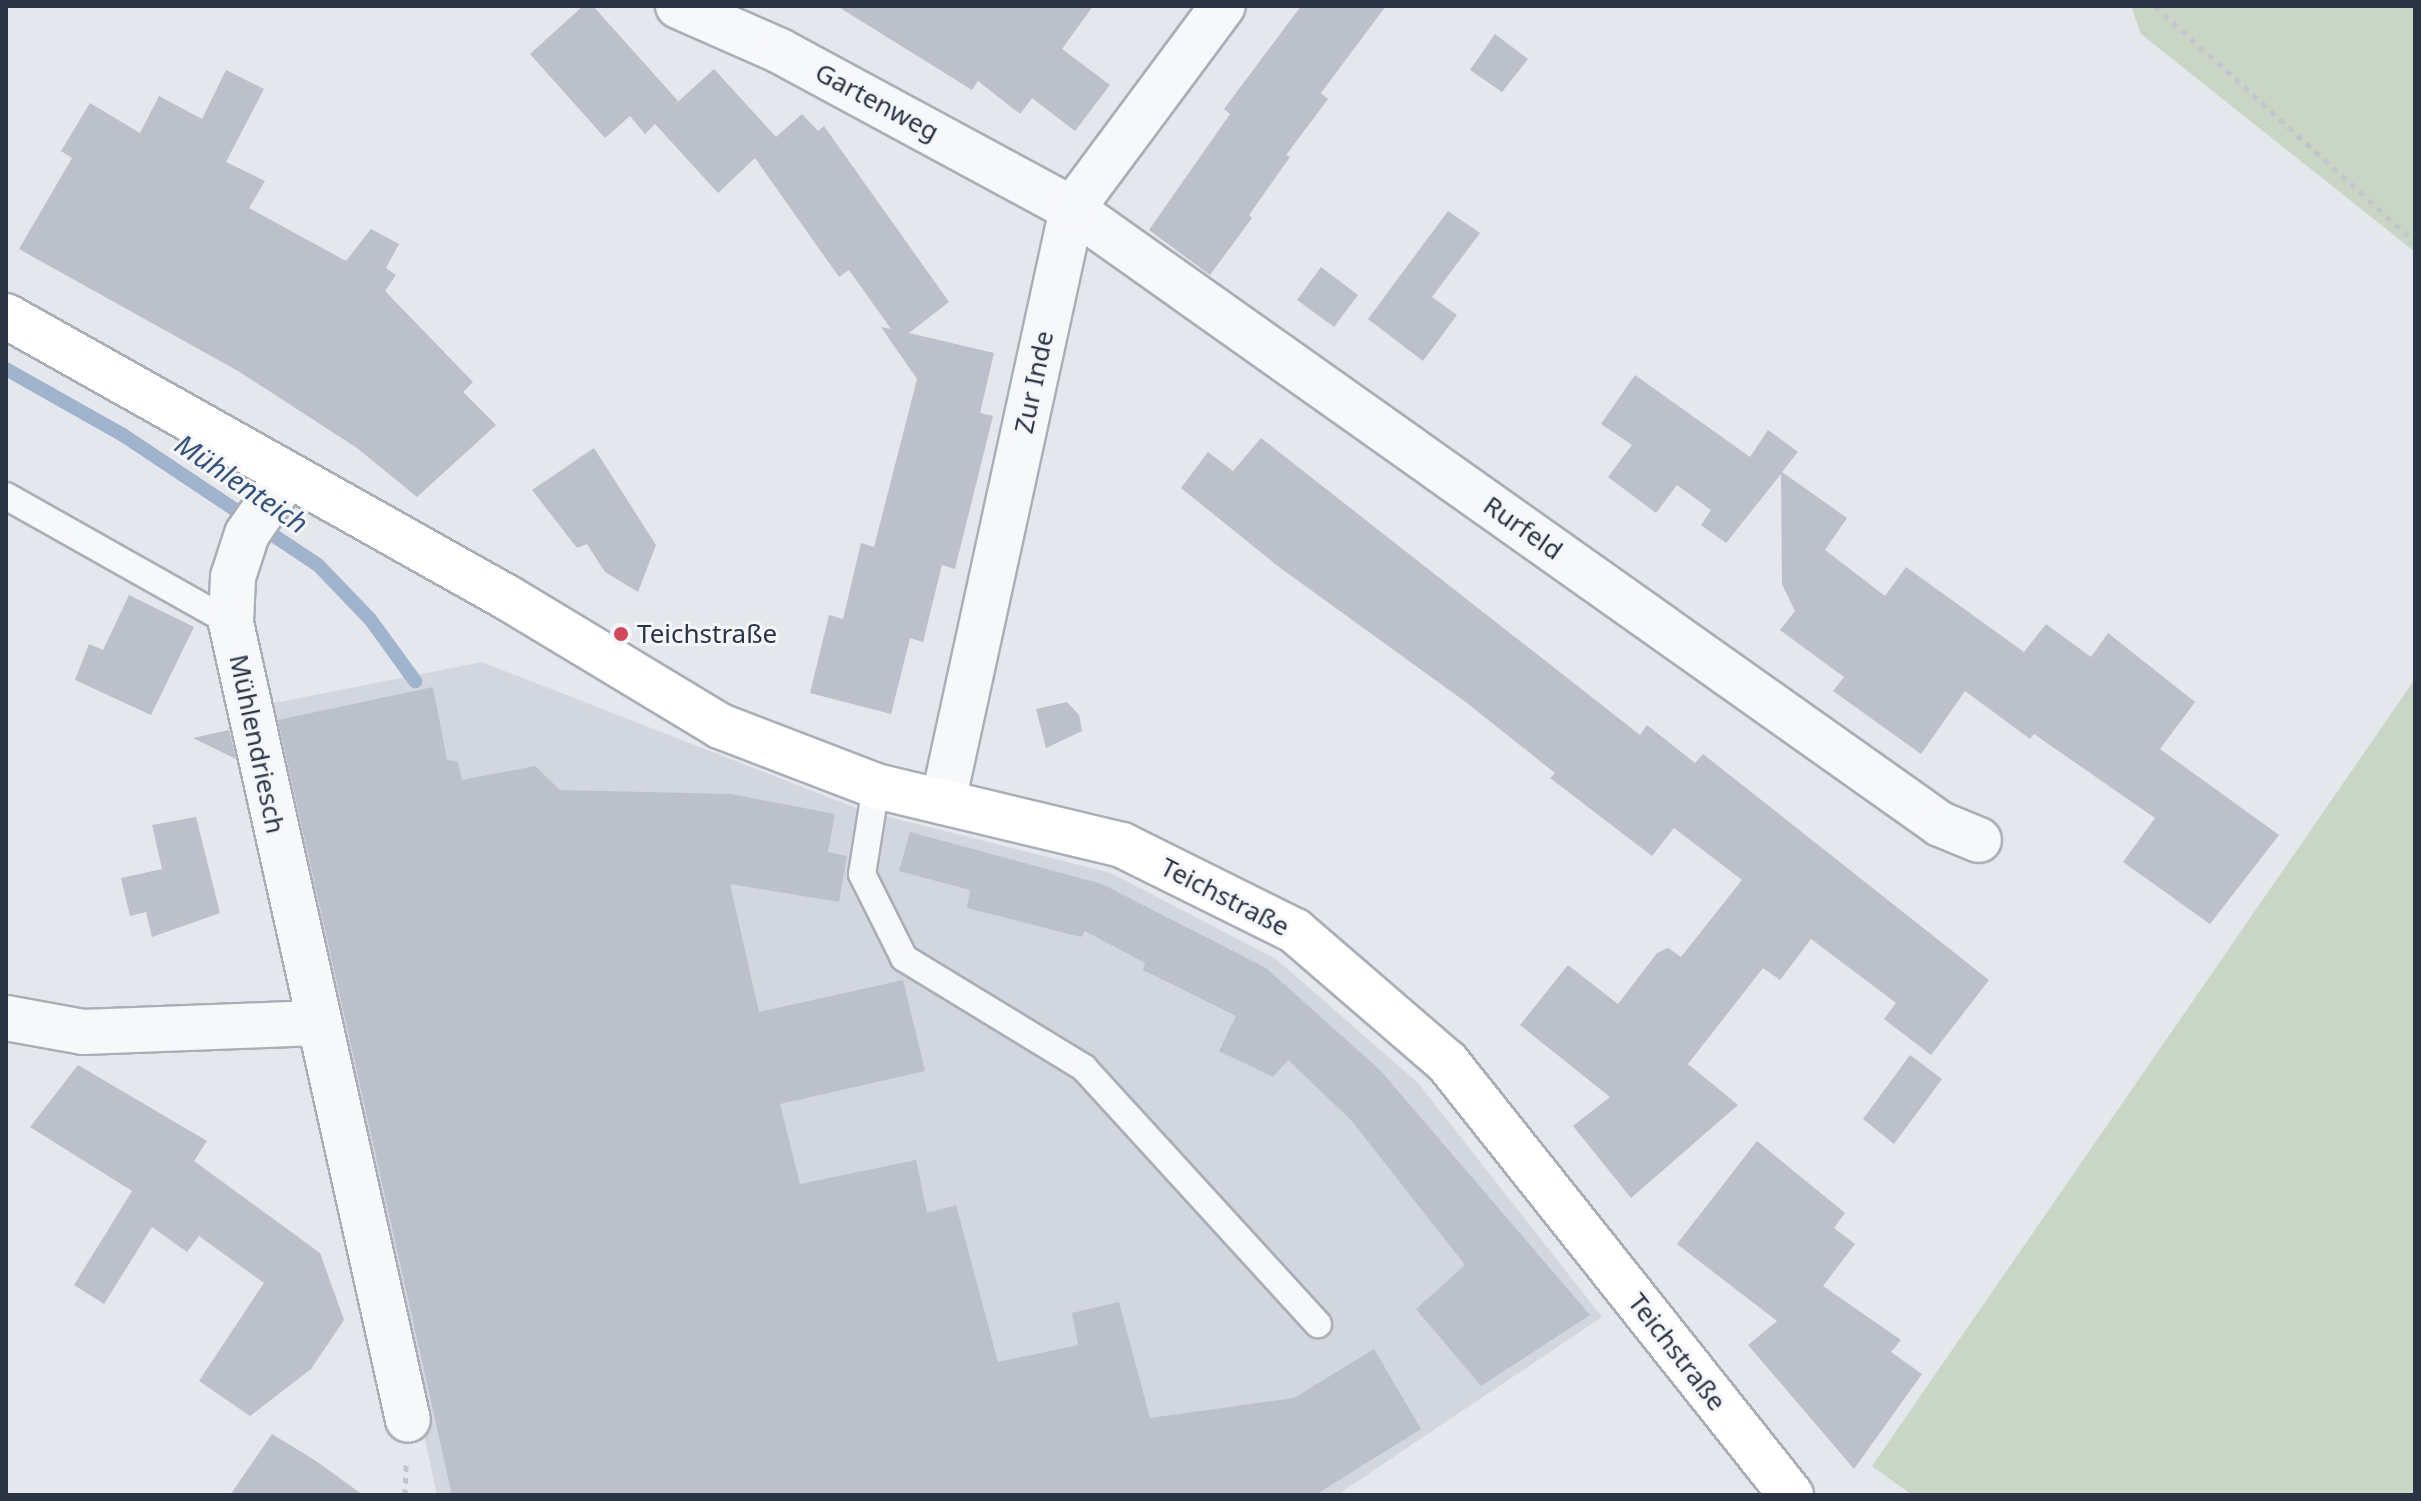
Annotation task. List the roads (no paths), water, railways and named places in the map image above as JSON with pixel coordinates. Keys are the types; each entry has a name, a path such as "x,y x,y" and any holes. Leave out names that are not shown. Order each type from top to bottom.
{"main road":[{"name":"Teichstraße","path":"6,316 141,387 267,506 520,605 720,726 876,786 1122,845 1295,931 1447,1062 1791,1495"}],"street":[{"name":"Gartenweg","path":"678,6 780,51 1072,209"},
{"name":"Zur Inde","path":"943,802 1072,209 1223,6"},
{"name":"Rurfeld","path":"1072,209 1940,824 1979,840"},
{"name":"Mühlendriesch","path":"267,506 233,577 231,623 408,1420"},
{"path":"6,1018 83,1032 318,1023"}],"lane":[{"path":"6,496 231,623"},
{"path":"876,786 862,874 904,958 1084,1068 1318,1324"}],"waterway":[{"name":"Mühlenteich","path":"6,369 123,435 318,565 370,619 415,681"}],"place":[{"name":"Teichstraße","path":"621,634"}]}
